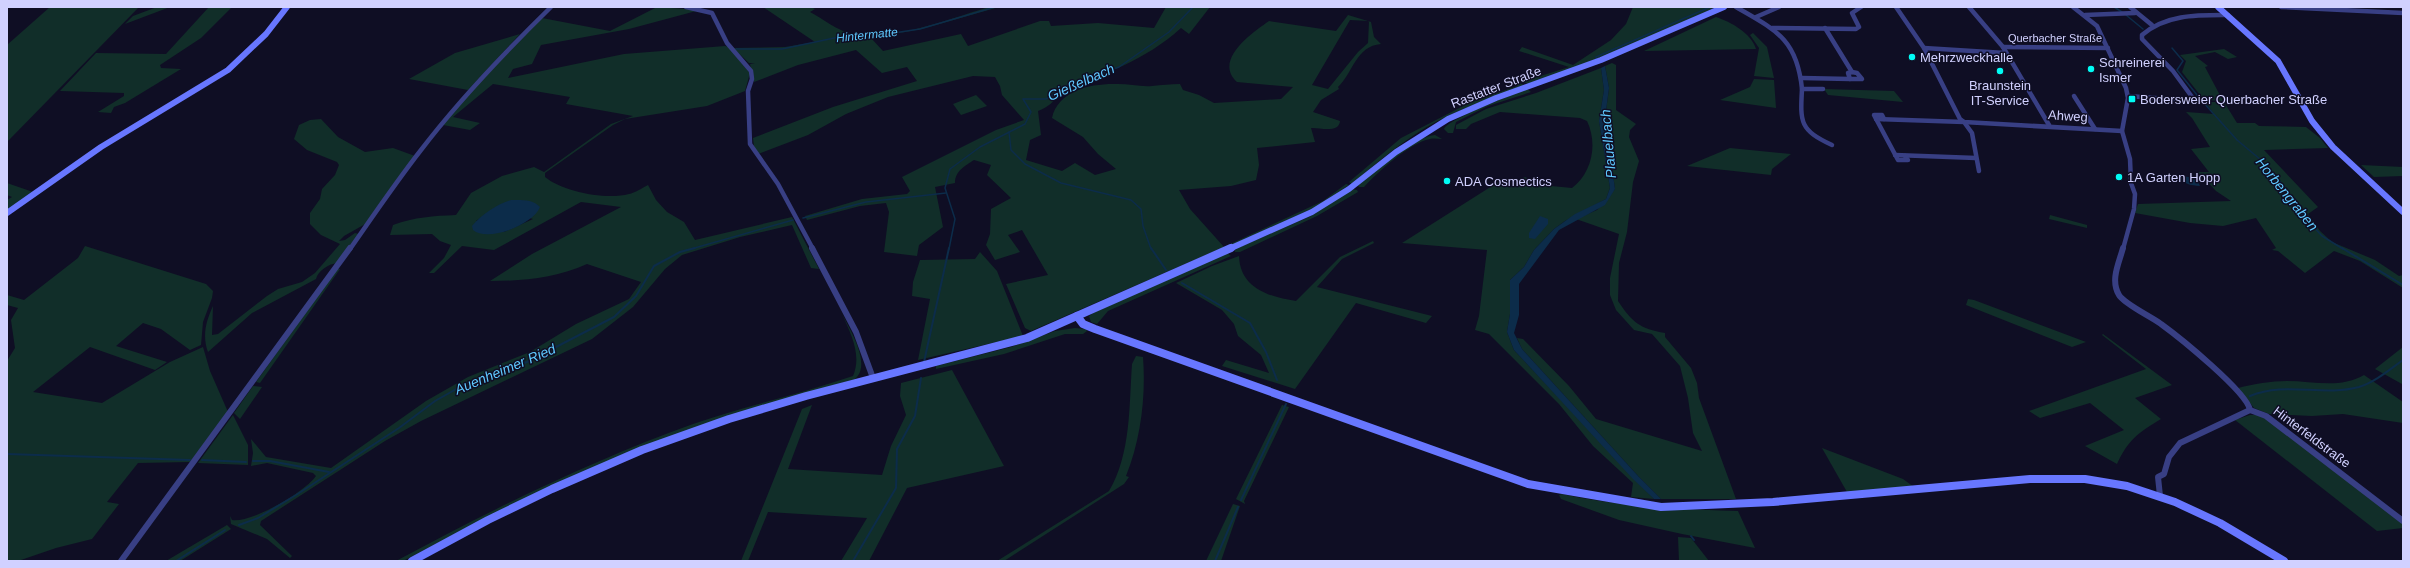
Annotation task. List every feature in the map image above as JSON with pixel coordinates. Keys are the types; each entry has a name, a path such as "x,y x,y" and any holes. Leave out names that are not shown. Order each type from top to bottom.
{"main road":[{"path":"7,214 101,147 228,70 266,34 287,7"},
{"name":"Rastatter Straße","path":"412,561 488,520 552,489 642,450 729,419 873,378 933,364 1027,338 1312,212 1334,200 1396,152 1448,120 1496,98 1599,61 1724,7"},
{"path":"2218,7 2271,53 2287,75 2312,121 2333,147 2403,212"},
{"path":"1077,316 1083,324 1100,331 1528,484 1611,500 1660,507 1711,506 2065,478 2102,481 2160,496 2235,530 2284,561"}],"street":[{"path":"121,561 252,385 425,145 454,109 501,56 551,7"},
{"path":"686,7 712,13 719,23 727,43 751,71 752,79 748,91 750,144 778,184 798,220 856,332 873,378"},
{"path":"1736,7 1756,16 1787,42 1796,56 1802,78 1801,113 1803,128 1811,136 1832,145"},
{"path":"1756,16 1779,7"},
{"path":"1772,28 1859,27 1852,13 1861,7"},
{"path":"1896,7 1924,48 1960,119 1972,133 1979,171"},
{"path":"1969,7 2002,47 2050,126"},
{"name":"Querbacher Straße","path":"2073,7 2097,26 2128,96"},
{"path":"2130,7 2135,13 2152,25"},
{"path":"2280,7 2403,13"},
{"name":"Querbacher Straße","path":"2085,15 2135,13"},
{"path":"2160,496 2158,477 2164,474 2169,457 2180,443 2250,410 2249,404 2238,390 2161,324 2119,296 2114,281 2134,209 2135,194 2131,183 2130,159 2122,131 2128,96 2195,101 2173,71 2142,39 2143,33 2149,30 2152,25 2182,18 2228,15"},
{"path":"1802,78 1862,80 1857,73 1852,72 1825,28"},
{"name":"Querbacher Straße","path":"2002,47 2108,48"},
{"path":"1924,48 2005,53"},
{"path":"1850,79 1848,73 1852,72"},
{"path":"1802,89 1823,89"},
{"path":"2074,96 2095,129"},
{"name":"Ahweg","path":"1976,158 1895,155 1874,115 1882,115 1884,119 2050,126 2122,131"},
{"name":"Hinterfeldstraße","path":"2250,410 2266,416 2403,521"}],"green space":[{"path":"50,7 139,7 7,142 7,45"},
{"path":"157,7 170,7 125,24 133,16"},
{"path":"209,7 232,7 201,38 160,65 161,68 181,69 125,103 114,107 111,113 98,112 124,96 124,93 60,91 96,53 166,54"},
{"path":"657,7 700,10 629,29 541,45 532,64 513,69 508,78 624,54 725,46 729,47 750,73 745,91 707,106 625,119 613,125 545,173 545,177 562,187 573,191 609,196 629,194 648,185 656,200 667,212 684,222 695,240 792,217 819,269 811,268 792,225 740,237 682,255 665,269 633,307 592,339 421,421 385,441 261,521 260,525 292,556 290,558 267,539 231,524 230,516 232,520 241,520 264,512 290,498 310,483 316,476 313,473 267,463 251,466 253,453 251,439 266,457 331,468 426,401 468,377 530,352 576,324 629,299 641,282 587,264 551,276 490,281 532,254 621,207 581,202 494,250 462,246 434,273 429,273 444,258 451,245 440,241 432,234 390,235 393,225 401,222 424,217 456,215 471,193 502,176 534,167 544,172 611,124 633,116 566,104 570,97 493,84 453,117 480,123 470,130 443,125 474,88 542,18 610,31","holes":["496,207 533,219 504,232 476,221"]},
{"path":"763,7 811,7 815,9 810,12 835,27 851,34 865,36 882,35 920,28 989,7 999,7 922,29 871,38 883,51 961,34 968,46 1040,21 1049,21 1051,26 1098,23 1154,28 1166,7 1210,7 1189,34 1181,28 1153,49 1123,66 1059,92 1051,104 1038,111 1041,135 1030,140 1026,160 1062,171 1075,163 1095,175 1116,169 1098,154 1083,137 1052,118 1055,108 1061,101 1078,90 1108,84 1148,86 1180,84 1183,90 1199,95 1214,103 1281,99 1293,87 1237,82 1231,74 1229,65 1232,56 1245,40 1253,32 1269,21 1336,31 1348,15 1367,21 1350,20 1312,85 1328,89 1358,52 1368,43 1369,21 1371,22 1374,37 1381,44 1373,46 1360,55 1338,87 1339,89 1321,100 1313,112 1340,121 1339,125 1332,129 1311,128 1315,142 1257,148 1259,165 1256,180 1231,186 1179,190 1190,209 1224,247 1031,331 1025,328 1006,284 1048,275 1022,230 1008,235 1020,252 995,260 986,245 990,234 991,209 1011,198 987,175 991,165 974,160 959,172 955,179 955,183 935,187 943,227 919,245 917,256 884,252 889,212 886,203 860,206 807,220 805,216 862,199 907,194 910,191 902,177 996,130 1024,120 1002,95 1000,86 995,77 973,76 888,97 846,114 808,135 758,154 754,146 753,138 833,107 917,81 907,67 882,73 856,50 798,65 754,82 750,64 755,63 749,63 733,48 785,47 815,42"},
{"path":"1633,7 1716,7 1624,49 1529,84 1522,82 1569,67 1519,51 1522,47 1573,65 1611,40 1626,24"},
{"path":"1716,17 1728,22 1745,33 1750,38 1756,49 1644,51"},
{"path":"1753,33 1767,47 1774,78 1754,76 1759,48 1750,35"},
{"path":"520,34 468,90 409,79 455,53"},
{"path":"2224,49 2237,57 2228,59 2215,52 2195,56 2208,66 2205,67 2223,101 2204,100 2182,72 2186,61 2180,55"},
{"path":"1612,63 1616,65 1616,110 1636,124 1630,130 1629,137 1639,161 1633,182 1627,232 1619,263 1618,301 1637,323 1643,327 1665,333 1665,337 1691,368 1697,383 1699,398 1736,499 1661,499 1522,349 1517,338 1523,339 1569,386 1596,419 1702,451 1693,433 1688,398 1680,366 1652,334 1634,330 1616,310 1610,295 1610,278 1619,234 1576,219 1597,210 1615,189 1605,118 1609,88 1605,66"},
{"path":"1601,68 1604,90 1599,121 1610,188 1606,199 1565,221 1554,229 1534,250 1524,267 1510,280 1510,314 1507,332 1514,350 1654,499 1631,497 1633,483 1593,446 1559,404 1489,334 1475,330 1479,316 1487,250 1402,243 1503,179 1512,183 1525,177 1541,185 1572,188 1579,182 1591,158 1592,139 1587,121 1580,118 1500,112 1471,124 1466,129 1456,129 1456,125 1486,109 1536,93"},
{"path":"1754,79 1774,80 1776,108 1720,100 1750,87"},
{"path":"1517,82 1524,85 1461,110 1425,128 1387,154 1352,184 1349,182 1401,138 1469,103 1517,86"},
{"path":"1527,89 1531,92 1488,106 1456,122 1453,133 1448,133 1444,129 1457,119 1469,113"},
{"path":"1824,89 1894,91 1903,102 1828,95"},
{"path":"976,95 987,106 961,115 953,104"},
{"path":"2205,102 2224,102 2237,123 2255,123 2259,126 2306,127 2320,138 2328,148 2264,150 2318,207 2308,214 2320,231 2332,242 2375,260 2399,276 2403,275 2403,288 2360,261 2334,251 2305,273 2278,251 2272,250 2276,248 2256,218 2223,226 2190,223 2135,213 2138,204 2231,201 2216,191 2198,172 2209,172 2191,149 2210,147 2192,118 2186,112 2214,114"},
{"path":"321,119 338,137 365,152 393,148 415,156 367,223 344,236 339,241 345,240 355,233 359,234 337,263 324,268 316,279 252,313 208,352 205,334 208,317 213,306 212,335 218,334 278,289 302,282 315,273 340,244 321,235 310,224 310,213 320,199 322,189 335,175 339,165 337,162 307,150 294,139 299,125 310,120"},
{"path":"1435,135 1442,139 1430,139 1413,146 1385,166 1364,187 1359,187 1358,185 1405,148 1426,137"},
{"path":"1730,148 1791,154 1772,169 1771,175 1687,166"},
{"path":"2361,165 2403,167 2403,176 2374,177"},
{"path":"7,183 33,192 7,211 7,200 12,197 7,195"},
{"path":"1346,184 1349,185 1316,207 1230,246 1226,246 1323,201"},
{"path":"1353,189 1357,190 1358,192 1317,216 1240,252 1235,252 1235,249 1309,217"},
{"path":"2050,215 2087,225 2087,228 2049,219"},
{"path":"1373,241 1374,243 1342,259 1317,287 1432,316 1426,323 1356,303 1295,389 1222,366 1226,360 1269,373 1261,355 1238,336 1234,324 1222,310 1176,283 1212,266 1239,256 1241,267 1250,283 1258,289 1276,297 1296,301 1340,257"},
{"path":"85,246 206,284 213,291 203,322 201,345 190,350 161,329 143,323 116,346 167,362 155,370 90,347 33,392 102,403 170,362 203,347 210,371 228,412 190,462 138,463 107,502 119,504 92,539 56,548 18,561 7,561 7,361 15,348 11,320 18,308 7,305 7,295 24,300 78,258"},
{"path":"980,252 997,271 1023,336 918,360 930,299 912,296 913,282 920,260 975,259"},
{"path":"1227,253 1231,256 1108,311 1097,324 1091,322 1089,316 1093,313"},
{"path":"337,269 340,269 260,383 256,382"},
{"path":"1968,299 2086,342 2072,347 1966,305"},
{"path":"842,314 858,347 860,356 860,373 855,379 703,425 470,526 403,561 396,561 542,487 655,438 733,411 813,389 853,376 856,352 852,337"},
{"path":"1075,328 1086,329 1087,331 1083,334 1065,334 1004,354 936,369 936,366 1011,347 1055,331"},
{"path":"2103,334 2172,385 2135,398 2161,419 2134,438 2125,449 2117,464 2085,446 2124,430 2090,403 2040,418 2029,411 2146,369 2102,335"},
{"path":"2403,347 2403,383 2402,384 2375,369"},
{"path":"1136,356 1143,357 1144,387 1139,432 1126,476 1129,477 1124,484 1004,561 997,561 1109,491 1116,477 1125,446 1128,429 1132,364"},
{"path":"952,370 1004,466 907,488 869,561 841,561 867,518 768,512 748,561 741,561 802,409 812,405 788,469 882,475 891,446 906,415 900,396 901,383"},
{"path":"2364,375 2403,402 2403,423 2343,414 2312,416 2269,414 2254,408 2238,388 2281,381 2326,383 2346,382"},
{"path":"253,386 262,387 240,419 234,413"},
{"path":"1282,405 1289,407 1244,501 1245,504 1236,499"},
{"path":"233,415 248,445 248,465 198,463"},
{"path":"2250,415 2258,415 2268,419 2403,523 2403,528 2377,531 2235,420"},
{"path":"1822,448 1903,479 1914,487 1847,492"},
{"path":"1562,494 1628,505 1738,511 1755,548 1619,520 1561,499 1559,495"},
{"path":"1233,504 1240,506 1221,561 1206,561"},
{"path":"227,525 231,529 180,561 166,561"},
{"path":"1678,537 1691,538 1709,561 1679,561"}],"water":[{"path":"1605,66 1609,88 1605,118 1615,189 1605,205 1559,230 1519,284 1519,315 1514,333 1522,349 1661,499 1654,499 1633,479 1514,350 1507,332 1510,314 1510,280 1524,267 1534,250 1554,229 1575,214 1606,199 1610,188 1599,121 1604,90 1601,68"},
{"path":"2181,176 2196,178 2200,186 2191,185 2179,179"},
{"path":"511,200 530,201 540,207 529,220 510,230 489,234 480,233 473,230 472,226 485,214 500,204"},
{"path":"1540,216 1548,219 1548,224 1535,239 1529,238 1529,233"}],"waterway":[{"name":"Hintermatte","path":"736,49 782,49 839,37 887,34 920,29 995,7"},
{"name":"Gießelbach","path":"1009,132 1025,124 1031,112 1023,99 1046,99 1068,85 1119,67 1169,32 1193,7"},
{"name":"Plauelbach","path":"1596,59 1596,57 1710,7"},
{"name":"Horbengraben","path":"2114,7 2122,12"},
{"name":"Horbengraben","path":"2126,15 2143,29"},
{"name":"Horbengraben","path":"2172,48 2183,61 2177,70 2201,100"},
{"name":"Horbengraben","path":"2203,102 2237,140 2261,160 2282,184 2294,206 2322,236 2343,249"},
{"name":"Gießelbach","path":"949,249 955,219 945,188 950,169 980,147 1009,132"},
{"path":"1009,132 1011,150 1025,164 1061,183 1131,200 1141,209 1143,226 1151,249"},
{"name":"Auenheimer Ried","path":"803,218 866,202 946,193"},
{"name":"Auenheimer Ried","path":"691,249 793,220"},
{"name":"Auenheimer Ried","path":"239,525 258,518 296,495 399,428 435,401 467,383 527,362 614,317 636,296 654,266 680,252 695,248"},
{"name":"Gießelbach","path":"924,362 949,248"},
{"path":"1151,248 1166,270"},
{"name":"Horbengraben","path":"2342,248 2403,285"},
{"path":"1182,283 1250,323 1266,352 1277,380"},
{"path":"2250,396 2277,390 2291,389 2331,391 2359,387 2376,379 2403,360"},
{"name":"Gießelbach","path":"853,561 896,488 897,449 915,416 921,378"},
{"path":"1241,500 1286,404"},
{"path":"7,454 190,460"},
{"path":"202,460 246,462"},
{"path":"253,461 270,461 329,472"},
{"path":"1215,561 1238,507"},
{"name":"Auenheimer Ried","path":"176,561 225,530"},
{"name":"Plauelbach","path":"1691,536 1694,540"}],"place":[{"name":"Mehrzweckhalle","path":"1912,57"},
{"name":"Schreinerei Ismer","path":"2091,69"},
{"name":"Braunstein IT-Service","path":"2000,71"},
{"name":"Bodersweier Querbacher Straße","path":"2132,99"},
{"name":"1A Garten Hopp","path":"2119,177"},
{"name":"ADA Cosmectics","path":"1447,181"}]}
